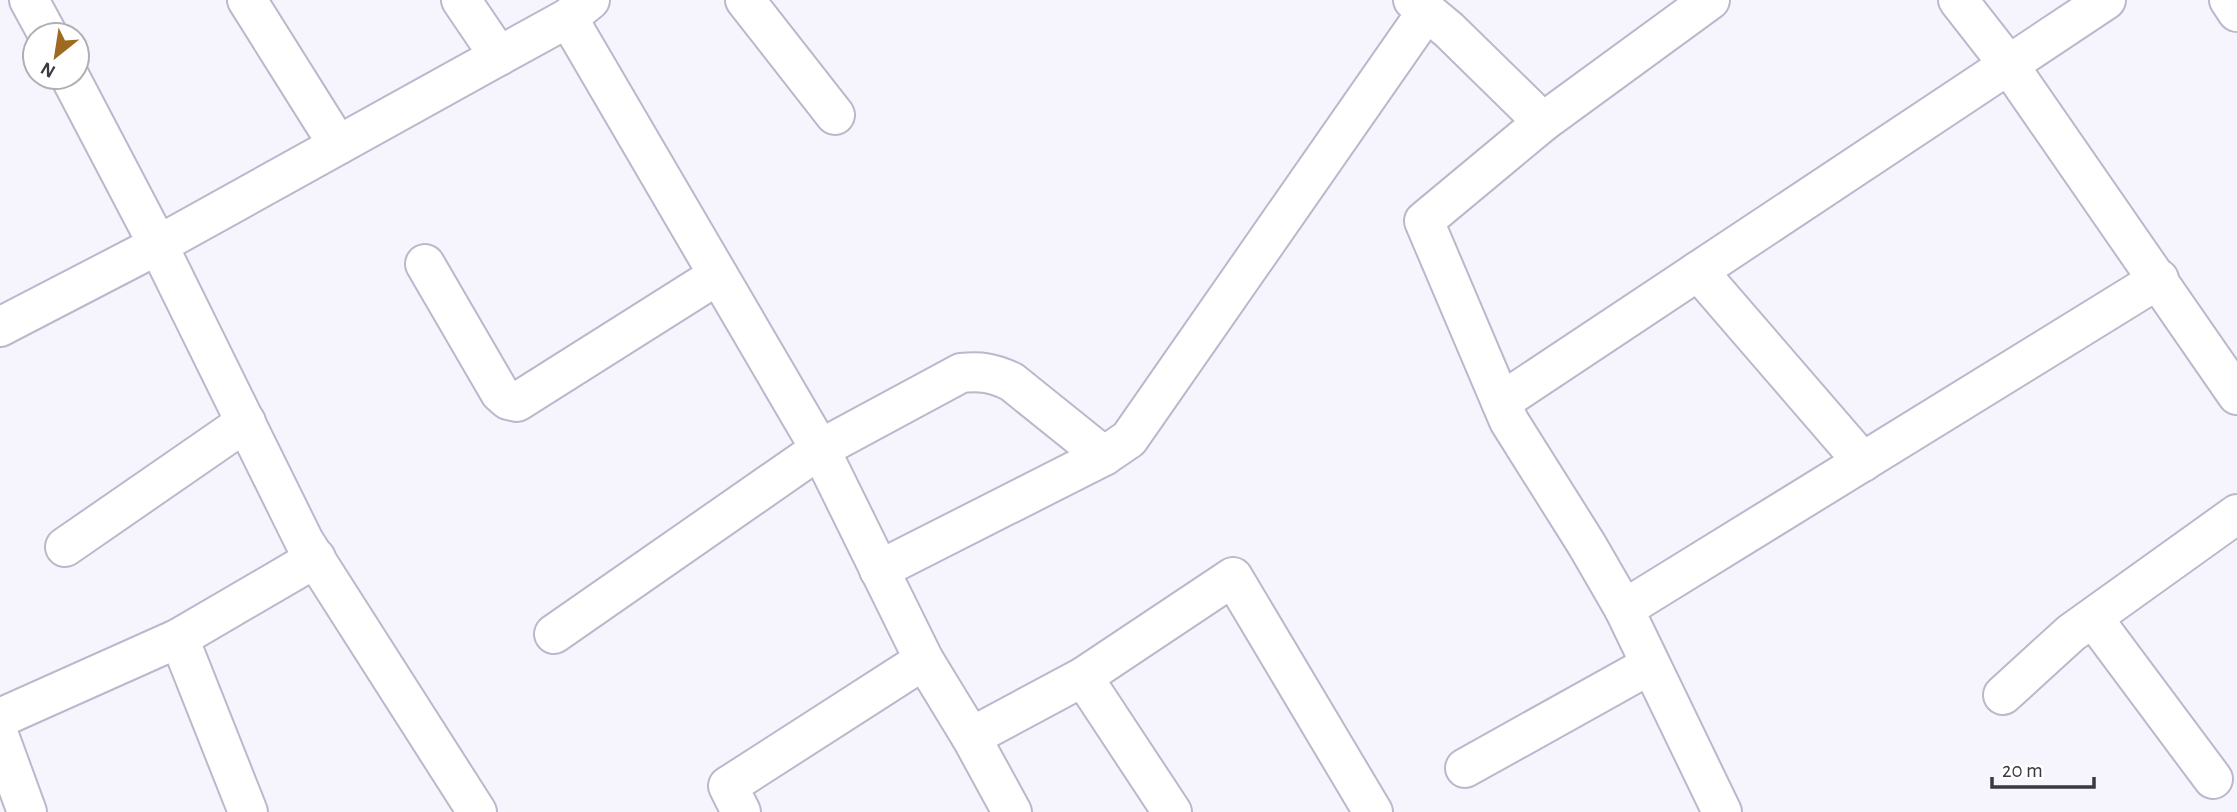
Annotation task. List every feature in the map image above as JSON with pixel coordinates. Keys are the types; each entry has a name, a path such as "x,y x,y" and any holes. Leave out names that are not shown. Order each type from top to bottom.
{"street":[{"path":"29,0 40,21"},
{"path":"247,0 338,145"},
{"path":"461,0 499,56"},
{"path":"745,0 835,115"},
{"path":"1710,0 1543,122 1424,221 1509,421 1624,609 1722,812"},
{"path":"1958,0 2008,64 2237,395"},
{"path":"1501,402 2106,0"},
{"path":"2229,0 2237,12"},
{"path":"879,570 1104,456 1129,439 1420,6 1543,122"},
{"path":"0,327 158,245 579,9 718,275 820,449 924,660 971,737 1007,810"},
{"path":"77,91 158,245 304,541 477,812"},
{"path":"425,264 500,393 508,400 517,402 718,275"},
{"path":"1698,271 1863,462"},
{"path":"1624,609 2159,279"},
{"path":"554,634 820,449 961,373 980,371 1012,382 1104,456"},
{"path":"65,547 246,422"},
{"path":"2003,695 2071,634 2237,514"},
{"path":"0,718 179,638 316,558"},
{"path":"971,737 1083,677 1233,577 1373,812"},
{"path":"2093,618 2213,779"},
{"path":"179,638 248,812"},
{"path":"741,812 727,786 924,660"},
{"path":"1465,768 1650,665"},
{"path":"1083,677 1172,812"},
{"path":"0,738 27,812"}]}
